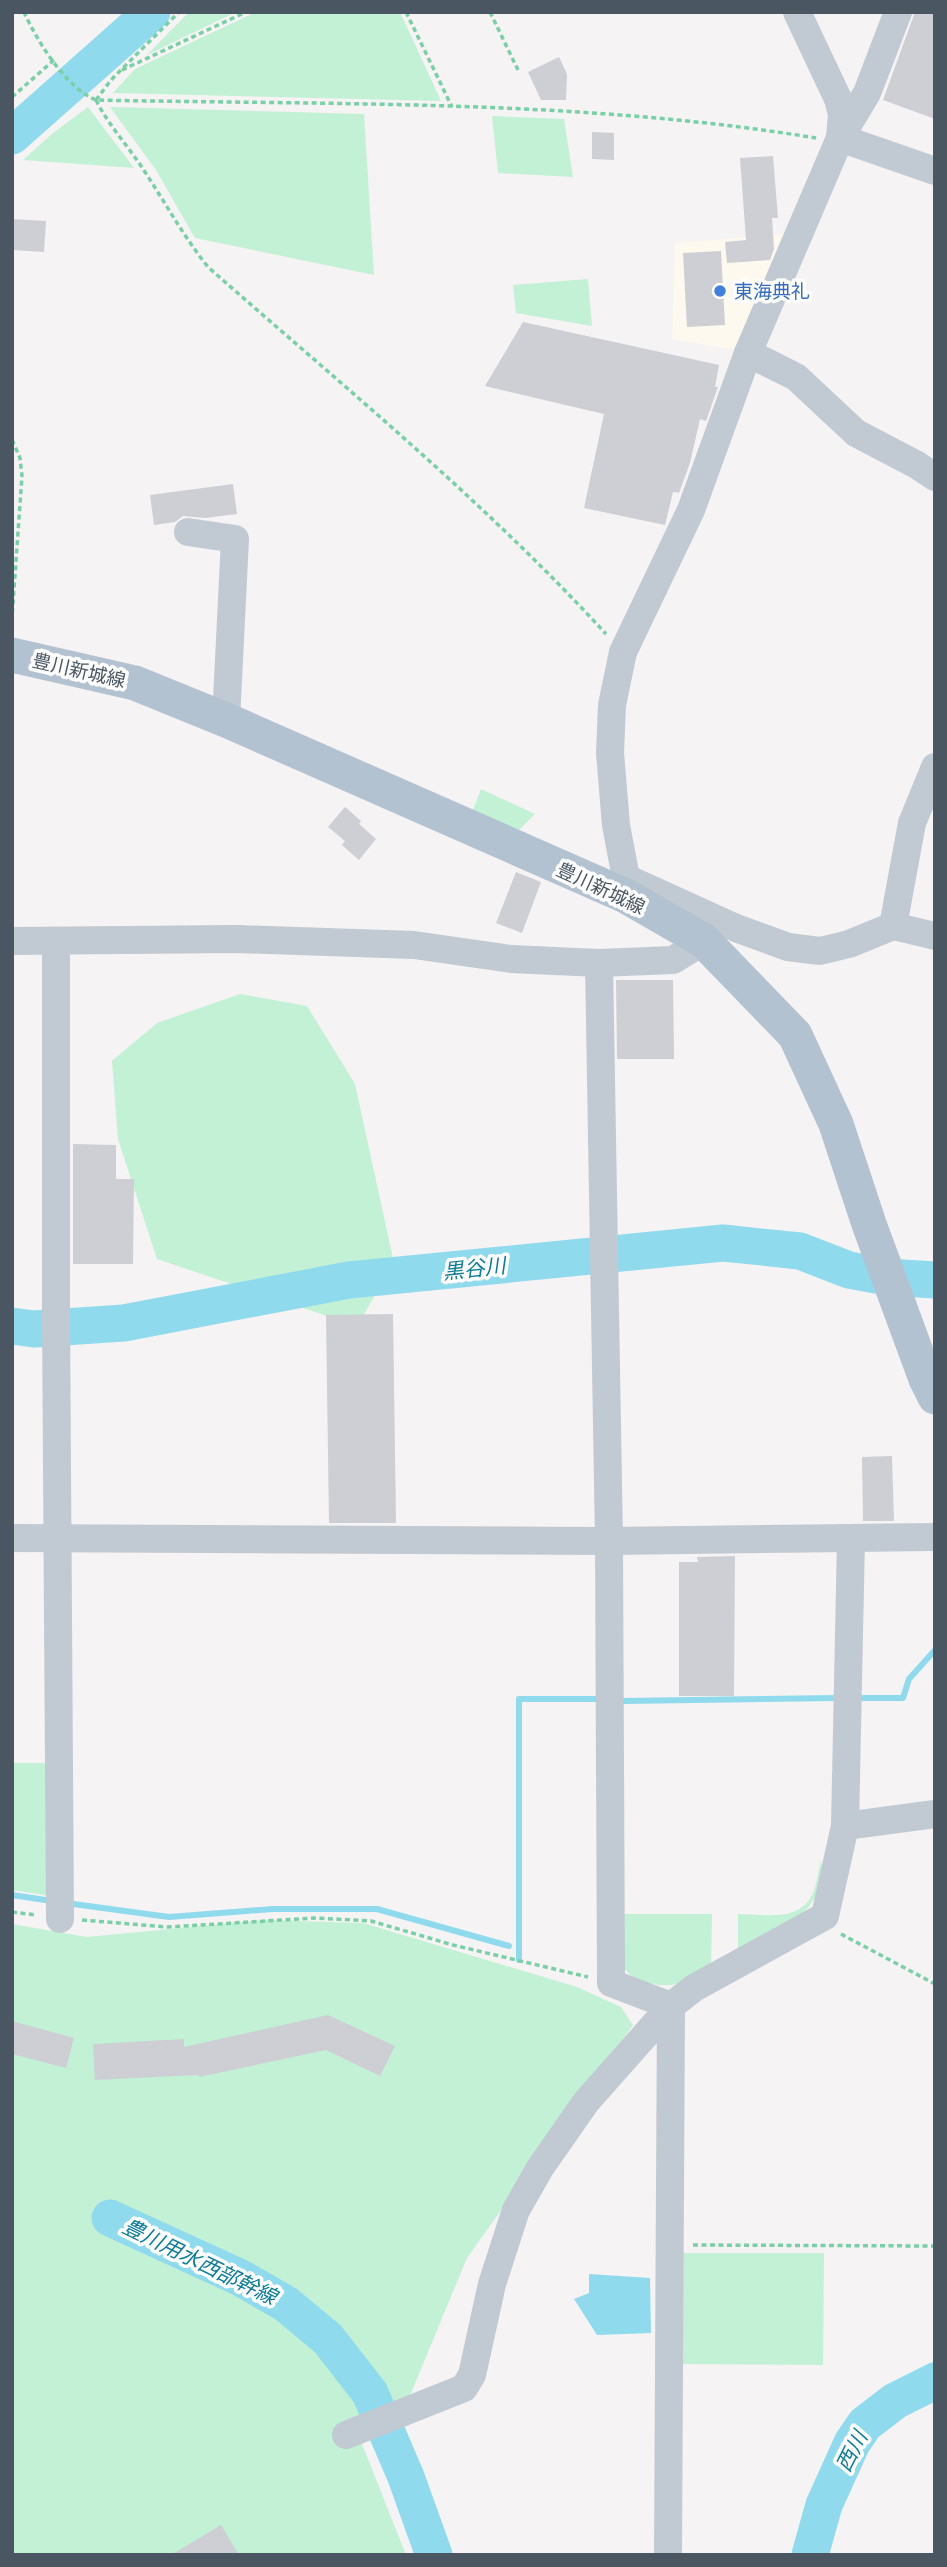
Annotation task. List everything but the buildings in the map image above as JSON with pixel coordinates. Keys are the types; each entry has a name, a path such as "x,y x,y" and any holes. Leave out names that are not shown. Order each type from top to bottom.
{"main road":[{"name":"豊川新城線","path":"12,655 135,683 226,720 626,887 704,941 796,1035 836,1124 876,1245 935,1397"}],"street":[{"path":"797,12 838,99 842,114 840,138"},
{"path":"898,12 867,93 840,138 748,353 691,510 623,652 612,705 610,753 616,825 626,887 678,899 736,928 788,947 820,951 849,944 893,926 935,936"},
{"path":"840,138 935,172"},
{"path":"748,353 796,377 856,433 935,477"},
{"path":"188,532 235,539 226,720"},
{"path":"893,926 912,823 935,767"},
{"path":"12,941 237,939 414,945 511,959 599,963 673,960 704,941"},
{"path":"56,942 60,1919"},
{"path":"599,963 609,1541 611,1983 671,2006"},
{"path":"12,1538 609,1541 934,1536"},
{"path":"346,2435 464,2388 472,2375 492,2284 516,2210 540,2168 586,2102 671,2006 706,1981 825,1916 845,1826 851,1538"},
{"path":"845,1826 935,1814"},
{"path":"668,2555 671,2006"}],"path":[{"path":"24,12 32,31 60,69 84,95 96,100 581,110 739,125 827,139 840,138"},
{"path":"96,100 111,80 179,12"},
{"path":"122,70 246,12"},
{"path":"406,12 452,107"},
{"path":"490,12 518,70"},
{"path":"12,97 54,60"},
{"path":"96,100 105,117 144,170 186,239 208,267 410,444 552,575 623,652"},
{"path":"12,440 20,458 22,476 12,617"},
{"path":"825,1916 839,1933 935,1984"},
{"path":"60,1919 167,1927 316,1918 371,1921 453,1945 611,1983"},
{"path":"670,2245 935,2246"}],"shaded area":[{"name":"東海典礼","path":"790,234 741,351 672,339 675,243"}],"green space":[{"path":"189,12 236,12 147,55"},
{"path":"256,12 400,12 441,101 113,93 135,69"},
{"path":"88,107 134,168 23,160 53,133"},
{"path":"110,107 364,114 374,275 195,238 156,170"},
{"path":"492,116 564,119 573,177 498,173"},
{"path":"588,279 592,326 516,313 513,285"},
{"path":"481,789 535,814 514,835 471,815"},
{"path":"240,994 307,1006 355,1084 394,1263 357,1326 157,1259 118,1139 112,1061 157,1023"},
{"path":"12,1763 51,1763 51,1896 12,1890"},
{"path":"821,1861 822,1879 817,1894 808,1907 783,1928 738,1953 738,1914 780,1915 799,1909 813,1893"},
{"path":"621,1914 712,1914 711,1967 675,1984 659,1985 633,1977 621,1965"},
{"path":"264,1920 363,1923 577,1987 621,2007 633,2025 467,2258 411,2393 360,2439 406,2555 12,2555 12,1924 87,1937"},
{"path":"678,2253 824,2253 823,2365 677,2364"}],"water":[{"path":"589,2274 650,2278 651,2333 597,2335 574,2299 589,2293"}],"waterway":[{"name":"豊川用水西部幹線","path":"12,136 152,12"},
{"name":"黒谷川","path":"12,1326 34,1329 124,1323 349,1280 723,1243 800,1251 849,1270 887,1277 935,1280"},
{"path":"860,1698 903,1698 909,1679 935,1650"},
{"path":"622,1701 837,1698"},
{"path":"519,1960 519,1699 595,1699"},
{"path":"12,1895 52,1901"},
{"path":"66,1903 169,1917 272,1909 377,1909 509,1946"},
{"name":"豊川用水西部幹線","path":"110,2218 241,2278 286,2304 328,2339 370,2393 406,2477 434,2555"},
{"name":"西川","path":"810,2555 824,2505 852,2443 865,2424 895,2401 935,2381"}],"place":[{"name":"東海典礼","path":"720,291"}]}
